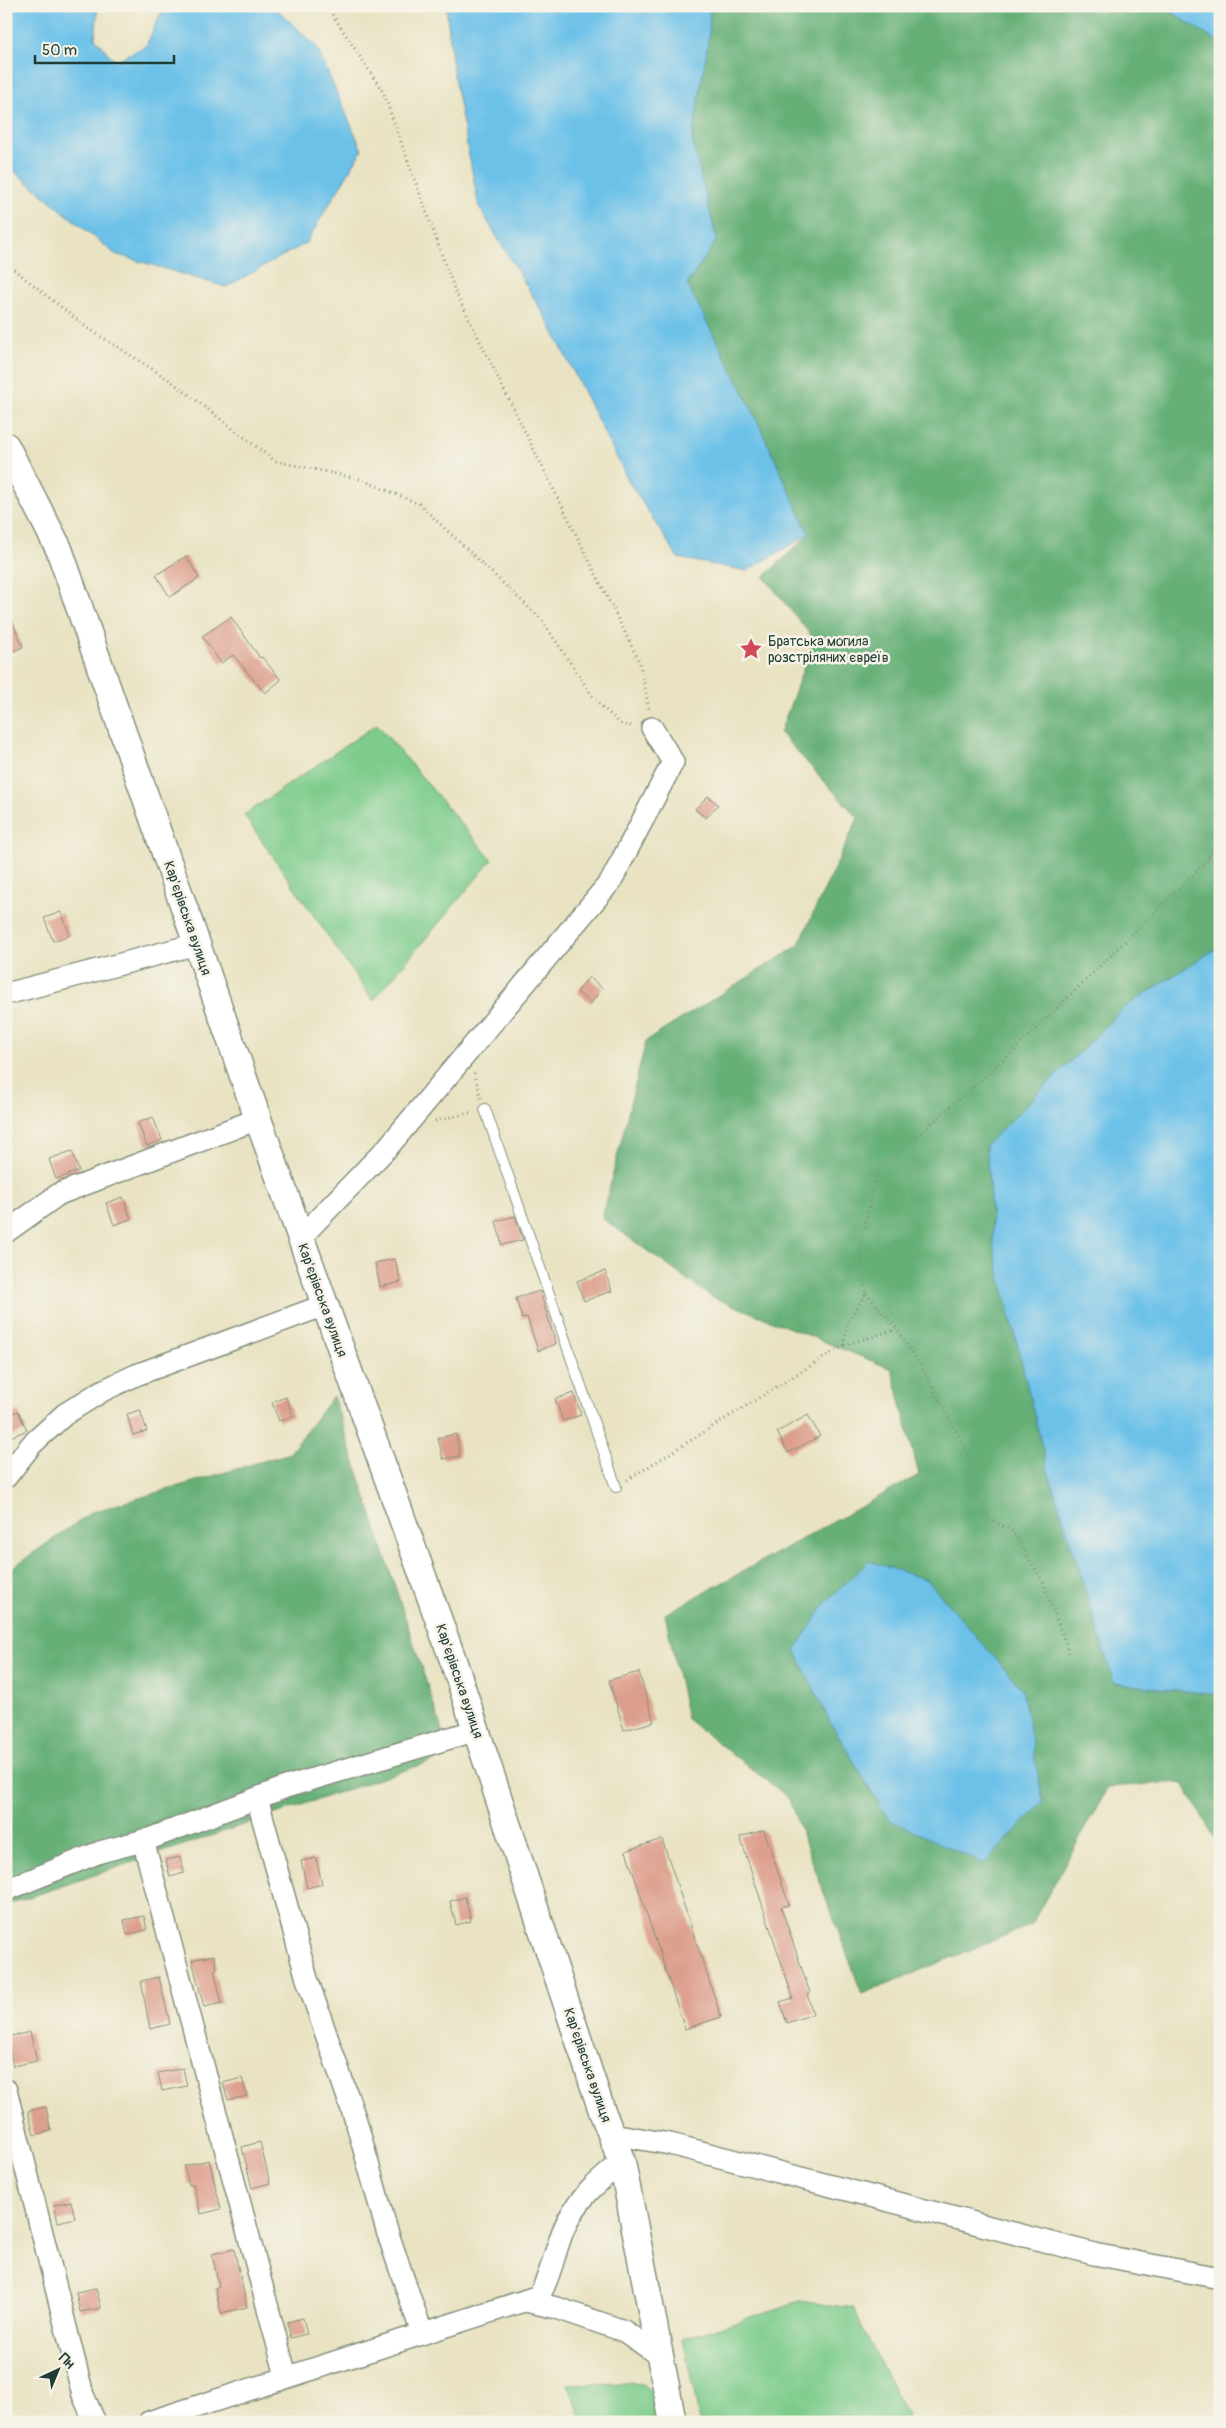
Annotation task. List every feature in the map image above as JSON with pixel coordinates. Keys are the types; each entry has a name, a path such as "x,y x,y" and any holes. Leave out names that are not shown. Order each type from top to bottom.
{"street":[{"name":"Кар'єрівська вулиця","path":"6,446 60,549 258,1119 476,1730 622,2162 674,2422"},
{"path":"300,1237 403,1130 611,881 673,762 652,728"},
{"path":"6,994 197,944"},
{"path":"6,1232 59,1194 258,1119"},
{"path":"6,1477 32,1444 65,1414 102,1391 136,1375 325,1305"},
{"path":"6,1890 100,1852 143,1840 286,1787 476,1730"},
{"path":"256,1798 307,1980 356,2121 387,2231 422,2333"},
{"path":"143,1840 286,2376"},
{"path":"6,2090 83,2395 95,2422"},
{"path":"612,2134 670,2144 1094,2254 1220,2278"},
{"path":"149,2422 286,2376 539,2296 545,2286 562,2231 572,2210 589,2189 622,2162"},
{"path":"525,2301 557,2308 624,2331 660,2356"}],"lane":[{"path":"485,1109 616,1487"}],"path":[{"path":"6,263 86,328 171,381 275,461 360,479 419,504 541,619 596,701 622,726 652,728 640,663 455,291 383,92 326,6"},
{"path":"1069,1653 1043,1582 1013,1532 988,1518 977,1497 966,1449 912,1349 866,1293 860,1249 876,1172 1006,1058 1208,858 1220,842"},
{"path":"1208,858 1220,860"},
{"path":"403,1130 485,1109 468,1052"},
{"path":"844,1345 847,1324 866,1293"},
{"path":"616,1487 844,1345 897,1329"}],"green space":[{"path":"710,6 1162,6 1220,43 1220,946 1125,1007 986,1145 994,1250 1048,1471 1114,1683 1220,1695 1220,1847 1182,1782 1108,1787 1031,1925 862,1994 788,1797 687,1719 665,1614 919,1475 892,1369 710,1296 602,1218 646,1041 798,946 858,818 780,733 814,639 764,577 809,534 750,405 687,284 717,240 692,141 709,36","holes":["795,1650 888,1819 829,1720"]},
{"path":"377,724 492,860 373,1001 244,815"},
{"path":"333,1396 450,1755 6,1905 6,1572 92,1512 290,1453"},
{"path":"800,2301 853,2308 910,2422 700,2422 683,2339"},
{"path":"568,2384 643,2384 657,2395 662,2422 583,2422"}],"water":[{"path":"6,6 98,6 95,38 115,61 146,46 164,6 273,6 316,46 362,150 306,243 226,287 115,254 14,171 6,161"},
{"path":"446,6 710,6 709,36 692,141 717,240 687,284 750,405 809,534 747,571 678,558 629,482 549,323 479,207 454,77"},
{"path":"1162,6 1220,6 1220,43"},
{"path":"1220,946 1220,1695 1114,1683 1048,1471 994,1250 986,1145 1125,1007"},
{"path":"869,1561 927,1580 1022,1689 1043,1802 984,1864 888,1819 829,1720 795,1650 827,1601"}],"building":[{"path":"186,556 199,578 170,597 156,575"},
{"path":"6,606 23,647 6,654"},
{"path":"231,617 260,658 262,657 281,680 265,693 233,655 221,663 202,636"},
{"path":"708,796 718,805 706,818 695,809"},
{"path":"61,912 70,935 53,941 44,918"},
{"path":"589,977 602,988 591,1003 577,992"},
{"path":"153,1117 162,1140 147,1146 138,1123"},
{"path":"72,1151 79,1171 56,1179 49,1159"},
{"path":"123,1197 131,1219 114,1225 106,1203"},
{"path":"515,1216 523,1240 502,1245 496,1221"},
{"path":"395,1259 401,1282 380,1287 375,1263"},
{"path":"605,1271 612,1291 584,1301 577,1281"},
{"path":"540,1291 556,1344 538,1351 527,1317 522,1319 516,1298"},
{"path":"574,1393 581,1415 563,1421 555,1399"},
{"path":"286,1397 293,1416 279,1421 272,1402"},
{"path":"140,1410 147,1431 133,1435 127,1414"},
{"path":"18,1411 27,1430 6,1439 6,1416"},
{"path":"808,1415 820,1436 788,1453 777,1432"},
{"path":"456,1434 460,1456 443,1459 438,1438"},
{"path":"639,1672 654,1722 624,1730 609,1680"},
{"path":"764,1830 789,1905 781,1907 810,1993 807,1994 813,2014 787,2023 780,2002 793,1998 740,1837"},
{"path":"662,1839 721,2017 685,2029 626,1851"},
{"path":"180,1857 184,1873 170,1877 166,1860"},
{"path":"316,1858 322,1884 307,1888 301,1861"},
{"path":"465,1897 471,1921 456,1925 450,1901"},
{"path":"144,1916 147,1930 127,1935 124,1920"},
{"path":"214,1955 217,1970 214,1970 222,2003 204,2007 192,1960"},
{"path":"159,1977 170,2024 150,2029 141,1981"},
{"path":"30,2032 37,2061 13,2066 7,2037"},
{"path":"183,2068 187,2086 162,2091 158,2073"},
{"path":"242,2078 247,2096 228,2100 223,2083"},
{"path":"46,2107 51,2131 34,2135 28,2111"},
{"path":"260,2142 270,2183 252,2188 242,2147"},
{"path":"209,2160 221,2209 201,2214 193,2184 189,2185 184,2166"},
{"path":"71,2201 75,2218 58,2222 54,2205"},
{"path":"234,2249 247,2307 221,2313 215,2288 219,2287 212,2254"},
{"path":"96,2288 101,2308 80,2312 76,2292"},
{"path":"303,2318 307,2334 291,2338 287,2322"}],"place":[{"name":"Братська могила розстріляних євреїв","path":"751,649"}]}
